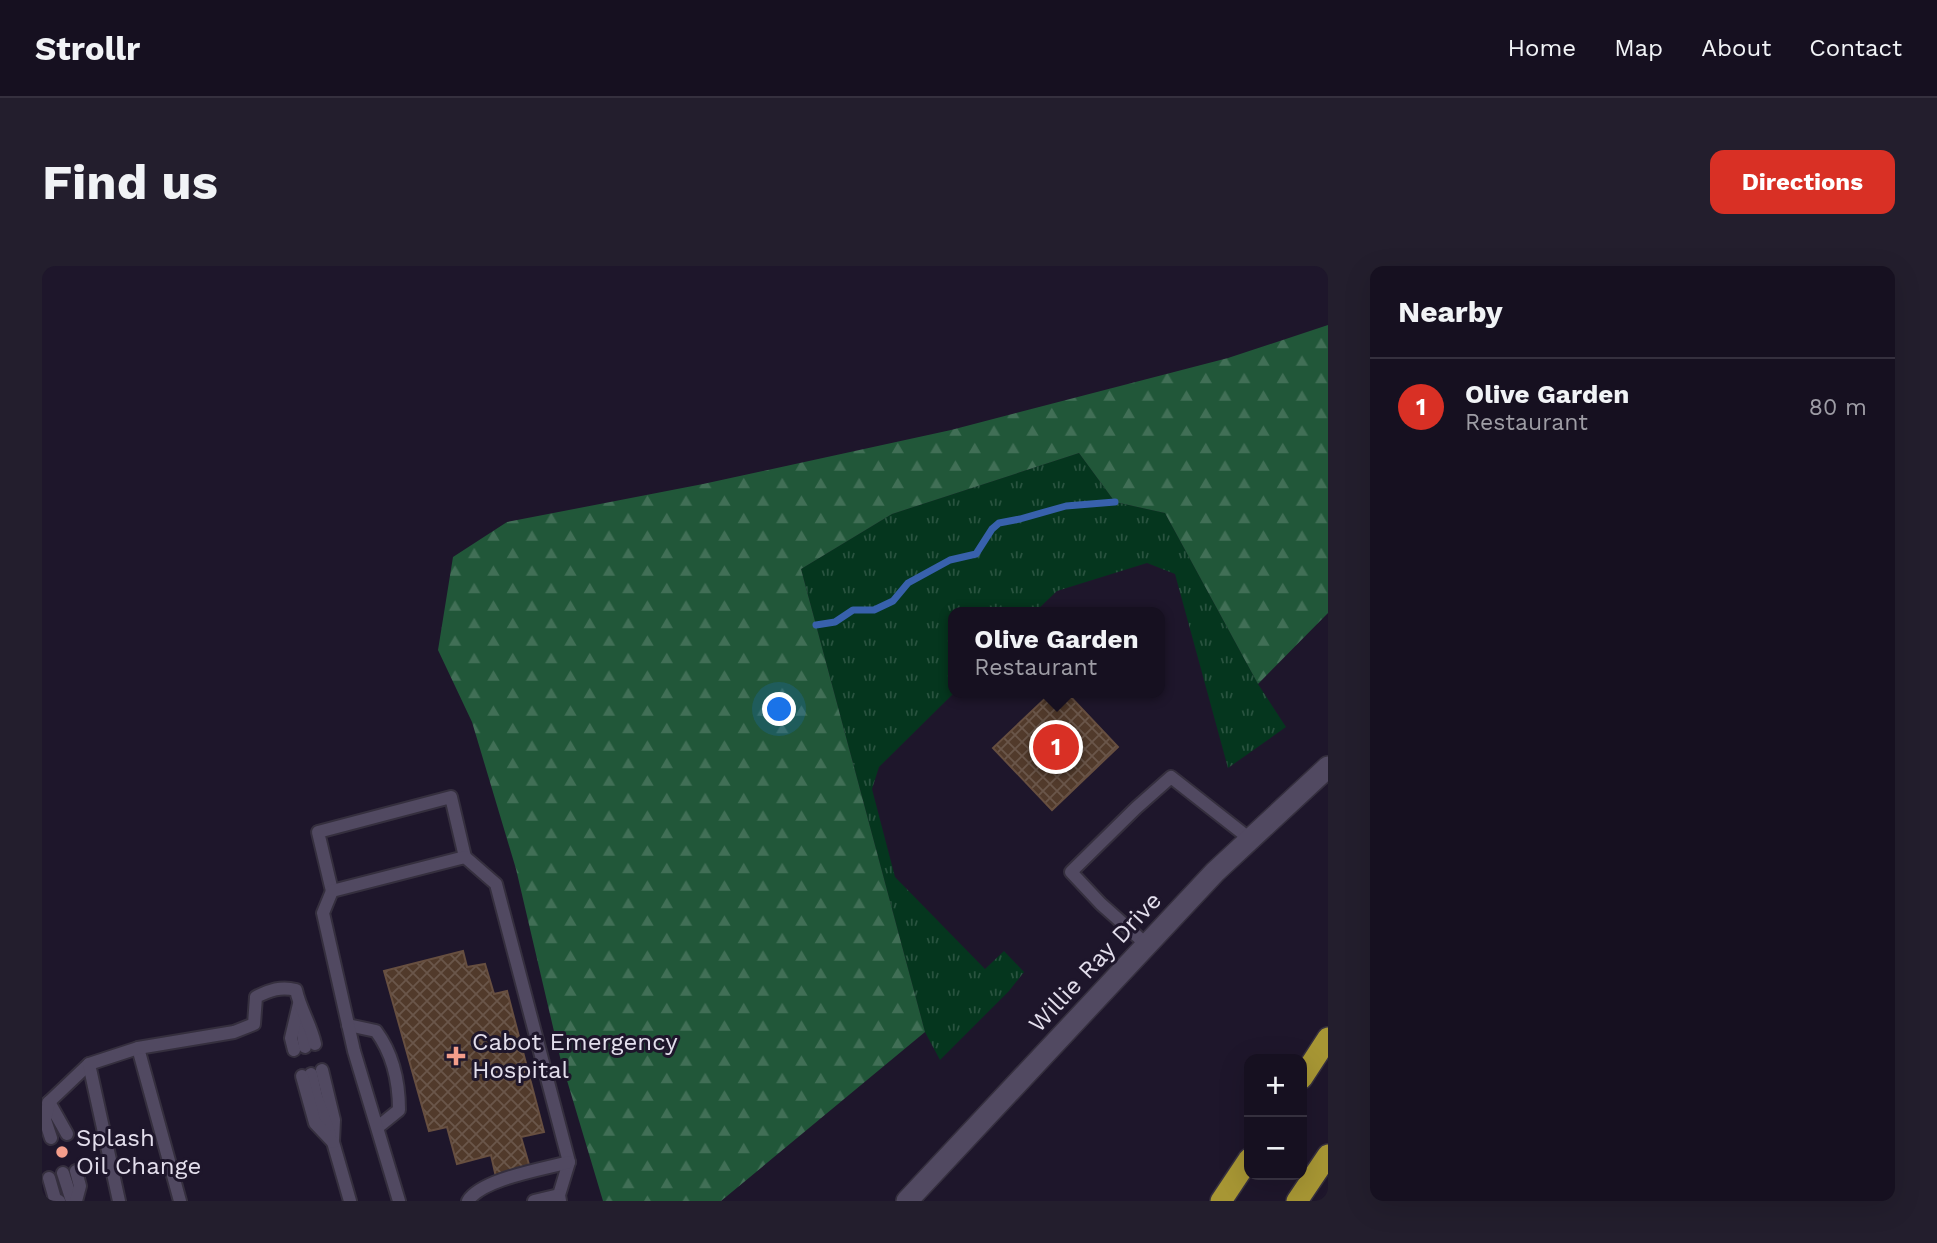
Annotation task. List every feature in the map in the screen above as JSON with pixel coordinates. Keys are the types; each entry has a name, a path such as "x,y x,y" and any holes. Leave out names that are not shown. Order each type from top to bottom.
{"highway":[{"path":"1307,1070 1328,1038"},
{"path":"1297,1201 1328,1156"},
{"path":"1222,1201 1244,1167"}],"street":[{"name":"Willie Ray Drive","path":"907,1201 1215,872 1328,767"}],"lane":[{"path":"1147,945 1101,904 1071,872 1171,777 1250,839"},
{"path":"399,1201 354,1051 323,913 332,891 318,832 451,797 465,857 496,884 569,1162 560,1198 534,1201"},
{"path":"332,891 465,857"},
{"path":"51,1138 45,1120 46,1106 89,1064 138,1048 234,1032 254,1024 256,997 269,990 286,987 296,990 299,1004 312,1030 305,1047 291,1038 299,1004"},
{"path":"348,1025 376,1031 387,1046 393,1064 399,1089 399,1110 378,1127"},
{"path":"138,1048 180,1201"},
{"path":"89,1064 120,1201"},
{"path":"333,1142 315,1123 312,1073 334,1120 333,1142 350,1201"},
{"path":"46,1106 67,1134"},
{"path":"468,1201 491,1182 569,1162"},
{"path":"74,1201 80,1186 76,1171"},
{"path":"62,1173 74,1201"},
{"path":"49,1178 55,1199 59,1201"}],"green space":[{"path":"1328,325 1328,613 1258,684 1165,513 1115,502 1079,453 892,514 801,569 925,1032 721,1201 603,1201 560,1057 516,869 472,722 438,650 453,557 507,522 703,484 951,430 1228,358"},
{"path":"1079,453 1115,502 1165,513 1258,684 1286,727 1228,768 1175,574 1147,563 1057,591 1040,607 948,607 949,698 879,767 872,789 895,877 985,969 1004,951 1024,972 1009,991 940,1060 925,1032 801,569 892,514"}],"building":[{"path":"1046,698 1072,698 1118,747 1052,810 993,748"},
{"path":"463,951 467,967 485,964 494,994 507,991 544,1132 521,1137 530,1168 496,1177 491,1155 457,1164 447,1127 429,1131 384,971"}],"waterway":[{"path":"816,625 835,622 853,610 874,610 893,601 908,583 950,560 976,554 999,523 1066,506 1115,502"}],"place":[{"name":"Olive Garden","path":"1056,747"},
{"name":"Cabot Emergency Hospital","path":"456,1056"},
{"name":"Splash Oil Change","path":"62,1152"}]}
